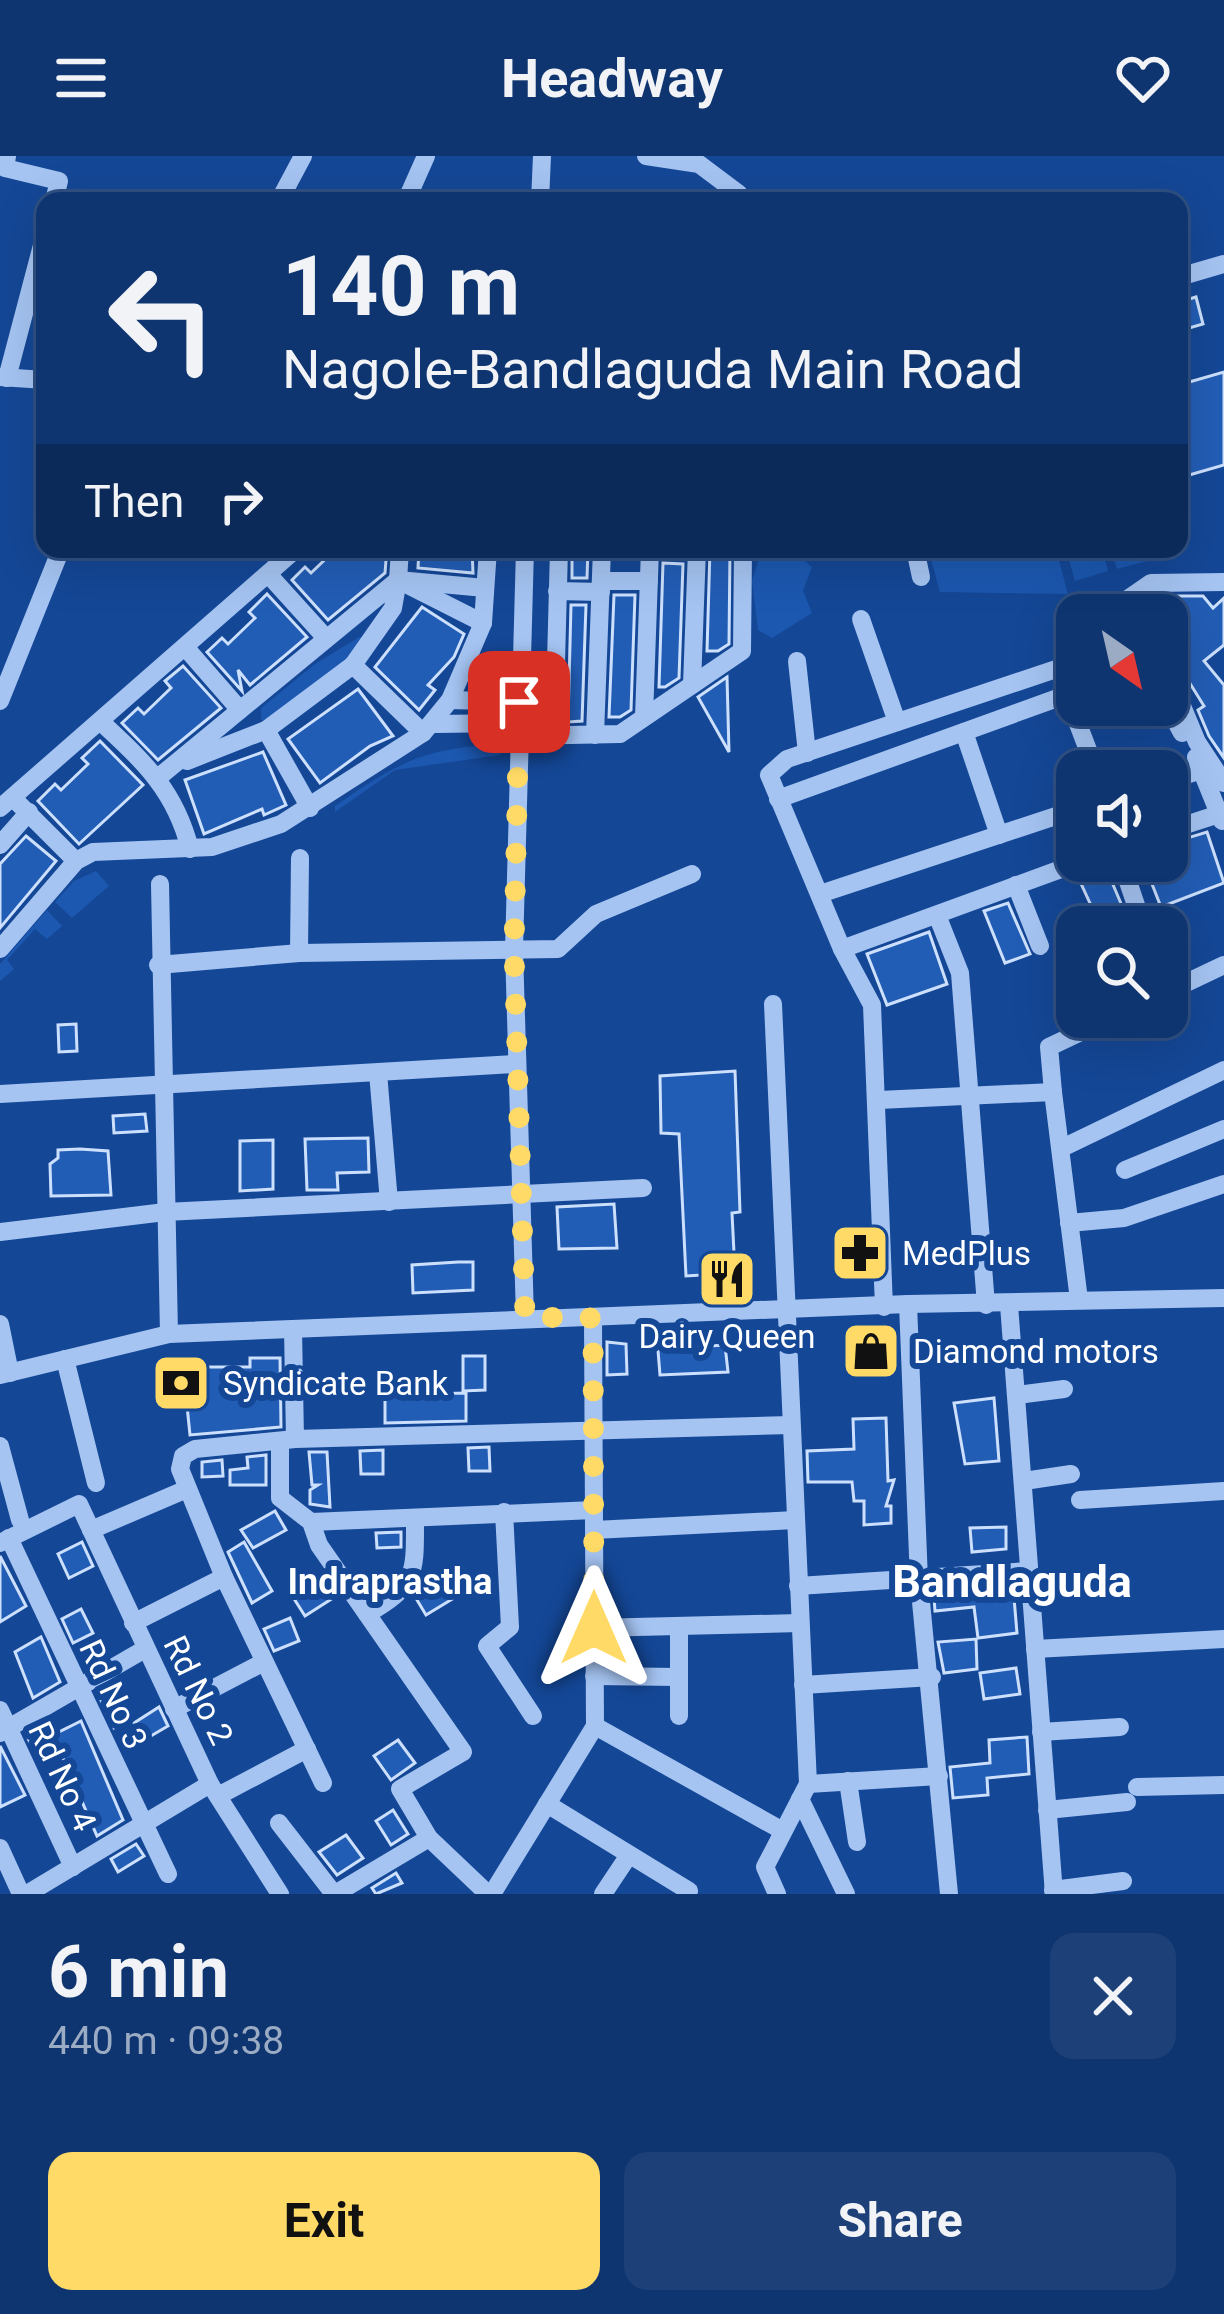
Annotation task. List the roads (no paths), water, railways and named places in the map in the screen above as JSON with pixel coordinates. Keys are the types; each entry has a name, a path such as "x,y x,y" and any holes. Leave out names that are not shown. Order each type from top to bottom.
{"street":[{"path":"7,156 5,168 59,181 56,192"},
{"path":"284,192 302,156"},
{"path":"410,192 426,156"},
{"path":"540,192 542,156"},
{"path":"646,156 699,164 737,192"},
{"path":"1188,274 1224,264"},
{"path":"36,265 4,377 36,379"},
{"path":"0,701 57,558"},
{"path":"76,861 29,812 7,803 286,558"},
{"path":"162,773 266,730 352,665 393,608 399,558"},
{"path":"0,949 76,861 94,852 190,849 230,842 310,808 429,729 450,700 483,623 487,558"},
{"path":"525,558 514,950 525,1317"},
{"path":"554,737 559,558"},
{"path":"595,735 602,558"},
{"path":"644,717 653,558"},
{"path":"692,685 697,558"},
{"path":"352,665 429,729 518,730 554,737 620,734 742,651 743,558"},
{"path":"917,558 922,577"},
{"path":"268,574 325,638"},
{"path":"398,580 483,623"},
{"path":"162,773 398,580 485,588"},
{"path":"557,591 650,581"},
{"path":"1135,594 1151,583 1224,582"},
{"path":"861,619 897,722"},
{"path":"185,647 240,710"},
{"path":"797,661 807,752"},
{"path":"884,1307 872,1005 842,949 769,775 775,765 807,752 1056,669"},
{"path":"778,799 1056,699"},
{"path":"450,700 519,702"},
{"path":"1188,720 1224,783"},
{"path":"101,722 162,773 190,849"},
{"path":"1178,726 1222,819 1188,827"},
{"path":"266,730 310,808"},
{"path":"964,731 999,835"},
{"path":"1188,774 1202,770"},
{"path":"0,844 29,812"},
{"path":"820,894 1056,816"},
{"path":"299,858 299,953"},
{"path":"842,949 1056,871"},
{"path":"158,965 299,953 558,949 596,914 692,874"},
{"path":"160,884 160,1087 169,1334"},
{"path":"1016,885 1040,946"},
{"path":"937,915 960,974 986,1305"},
{"path":"1188,982 1224,965"},
{"path":"773,1004 788,1240 785,1313 804,1792 846,1894"},
{"path":"1068,1038 1049,1047 1079,1300"},
{"path":"0,1094 516,1064"},
{"path":"1062,1148 1224,1070"},
{"path":"378,1073 389,1202"},
{"path":"879,1100 1053,1092"},
{"path":"1125,1170 1224,1129"},
{"path":"1069,1223 1124,1218 1224,1184"},
{"path":"0,1232 165,1212 643,1188"},
{"path":"0,1324 5,1374 169,1334 525,1317 1224,1298"},
{"path":"908,1304 920,1581 950,1894"},
{"path":"1009,1305 1053,1892 1123,1881"},
{"path":"293,1329 280,1498 311,1522 319,1545 463,1752 400,1790 429,1838 490,1894 595,1726 593,1318"},
{"path":"64,1359 96,1483"},
{"path":"1017,1395 1064,1389"},
{"path":"323,1783 224,1577 180,1469 183,1456 195,1449 287,1440 594,1427 790,1425"},
{"path":"0,1446 20,1520"},
{"path":"1024,1481 1071,1474"},
{"path":"91,1530 187,1489"},
{"path":"1080,1500 1224,1491"},
{"name":"Rd No 2","path":"5,1541 80,1504 214,1790 280,1894"},
{"path":"311,1522 504,1512 594,1520 795,1520"},
{"path":"504,1512 510,1627 487,1646 533,1716"},
{"path":"367,1614 402,1592 415,1572 415,1519"},
{"name":"Rd No 3","path":"5,1541 168,1874"},
{"path":"799,1586 1029,1571"},
{"path":"133,1623 224,1577"},
{"path":"594,1628 800,1623"},
{"path":"679,1626 679,1716"},
{"path":"1035,1649 1224,1639"},
{"path":"3,1724 145,1648"},
{"path":"174,1709 264,1662"},
{"path":"594,1676 679,1677"},
{"path":"803,1685 932,1677"},
{"name":"Rd No 4","path":"3,1724 73,1867"},
{"path":"595,1726 783,1831"},
{"path":"1042,1732 1120,1726"},
{"path":"0,1847 24,1894 143,1825 307,1749"},
{"path":"777,1894 765,1867 804,1792 848,1781 939,1776"},
{"path":"848,1781 857,1841"},
{"path":"1047,1810 1224,1784"},
{"path":"547,1804 689,1892"},
{"path":"279,1823 344,1892 429,1838"},
{"path":"603,1894 629,1855"}],"place":[{"name":"MedPlus","path":"860,1253"},
{"name":"Dairy Queen","path":"727,1279"},
{"name":"Diamond motors","path":"871,1351"},
{"name":"Syndicate Bank","path":"181,1383"}],"district":[{"name":"Indraprastha","path":"390,1581"},
{"name":"Bandlaguda","path":"1012,1581"}]}
